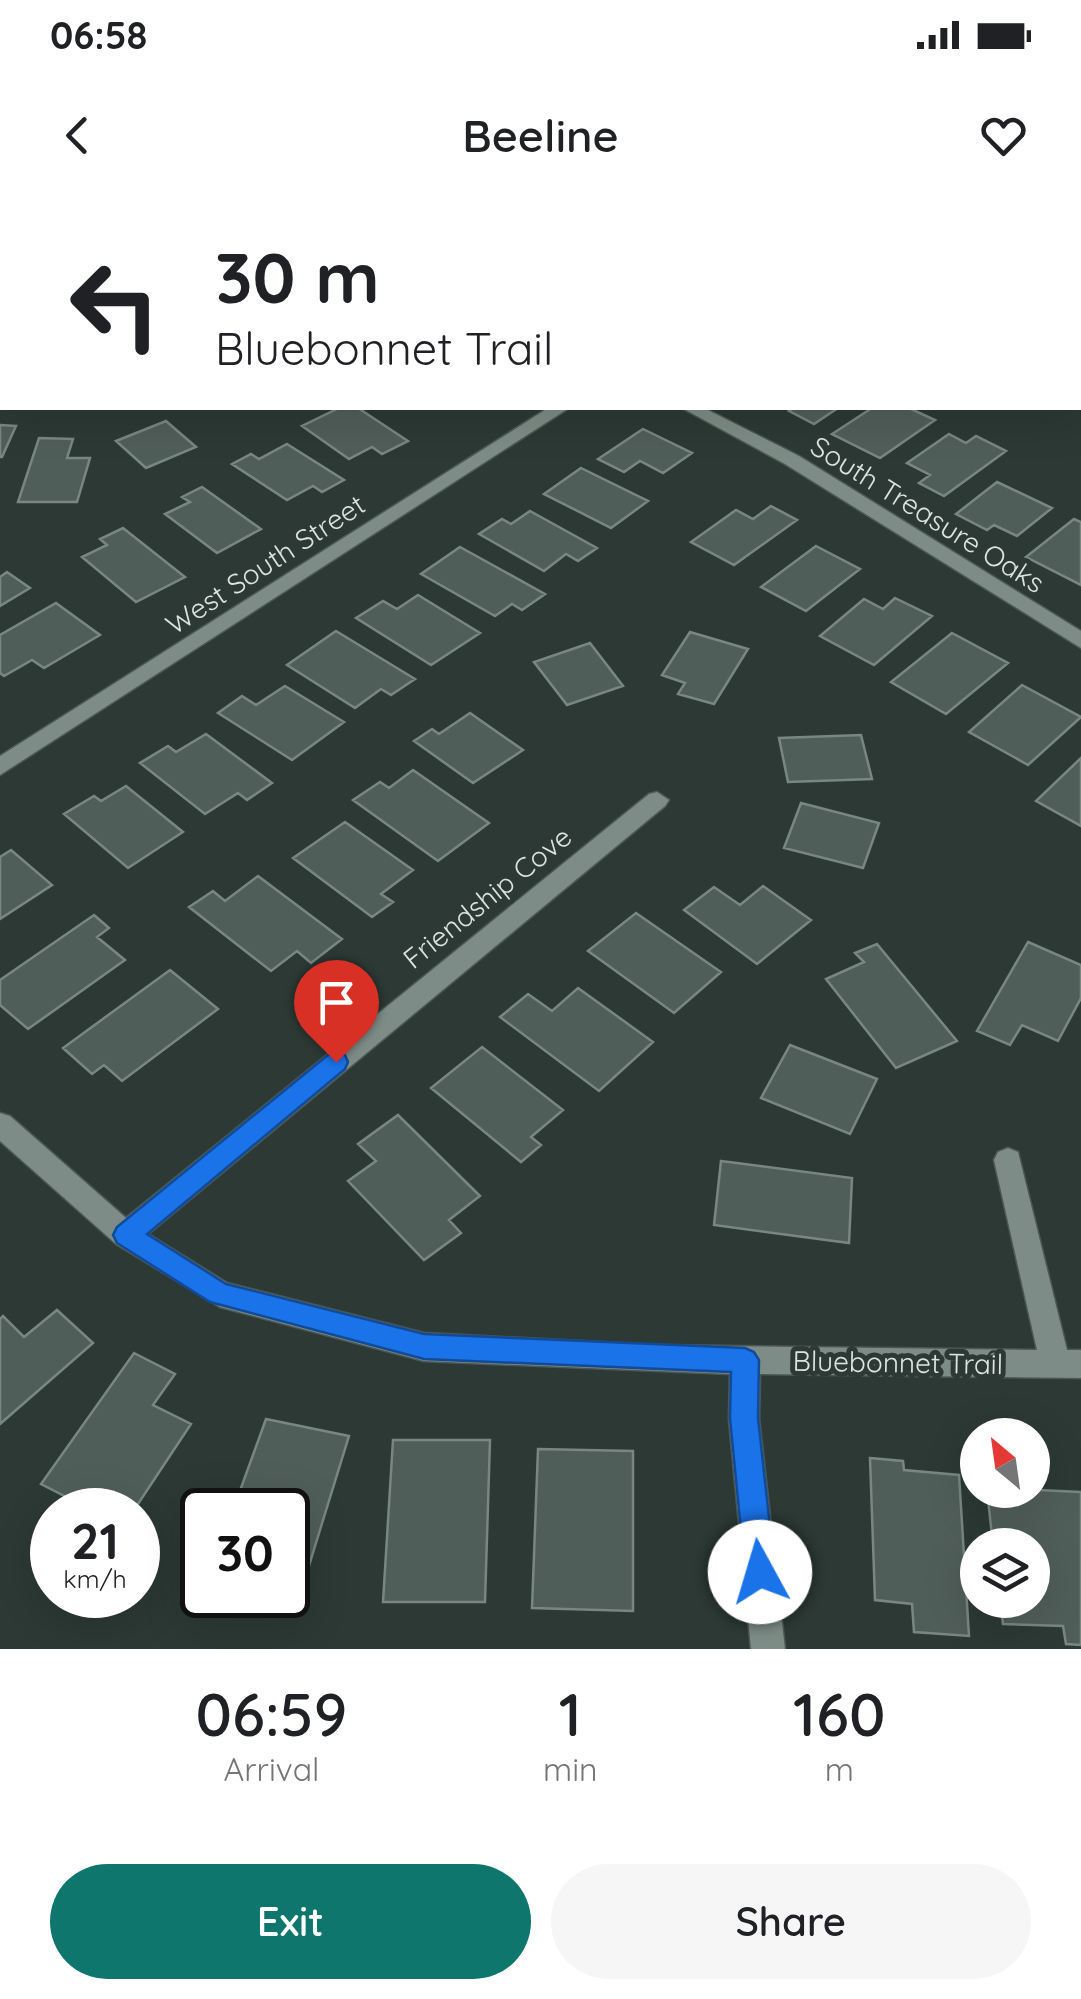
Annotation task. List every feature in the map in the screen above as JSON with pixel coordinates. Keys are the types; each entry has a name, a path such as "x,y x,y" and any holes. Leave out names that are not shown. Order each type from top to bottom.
{"street":[{"name":"West South Street","path":"0,767 557,410"},
{"name":"South Treasure Oaks","path":"695,410 792,460 1081,642"},
{"name":"Friendship Cove","path":"126,1235 657,800"},
{"name":"Bluebonnet Trail","path":"0,1124 126,1235 220,1294 424,1347 745,1360 1068,1364"},
{"path":"1008,1160 1068,1364"},
{"path":"745,1360 744,1418 768,1649"}],"building":[{"path":"335,410 361,410 408,441 382,454 372,447 349,459 302,426"},
{"path":"791,410 835,410 814,424"},
{"path":"869,410 913,410 935,420 880,458 832,434"},
{"path":"166,421 196,447 146,468 116,441"},
{"path":"0,425 16,426 2,457 0,457"},
{"path":"643,429 692,453 663,473 640,461 624,472 598,459"},
{"path":"949,434 966,443 976,436 1006,451 944,496 919,483 930,475 907,463"},
{"path":"39,438 73,439 67,458 90,458 77,502 18,502"},
{"path":"287,444 344,480 322,492 313,486 287,500 232,464 251,454 259,459"},
{"path":"581,468 648,501 611,528 544,494"},
{"path":"997,482 1052,508 1017,536 994,525 987,530 956,514"},
{"path":"202,487 261,529 217,553 165,514 190,502 182,497"},
{"path":"771,506 797,520 734,565 691,542 736,510 753,519"},
{"path":"530,511 597,548 578,561 566,554 544,571 479,534 502,519 511,524"},
{"path":"1074,519 1081,522 1081,585 1026,557"},
{"path":"123,528 185,577 136,602 82,557 107,545 100,539"},
{"path":"816,546 860,569 806,611 761,587"},
{"path":"460,547 545,594 522,610 512,604 495,616 421,574"},
{"path":"7,572 30,588 0,606 0,577"},
{"path":"418,595 480,633 431,665 356,618 383,601 397,609"},
{"path":"895,598 932,616 874,665 820,636 864,599 883,609"},
{"path":"56,603 100,635 44,668 32,660 4,676 0,673 0,635"},
{"path":"336,631 415,679 391,695 381,689 355,708 287,665"},
{"path":"690,632 748,649 714,704 678,694 685,683 662,675"},
{"path":"952,633 1008,663 946,714 891,682"},
{"path":"590,643 623,686 567,705 534,662"},
{"path":"1022,685 1081,717 1028,765 969,732"},
{"path":"285,686 344,722 292,760 218,713 242,696 256,705"},
{"path":"470,713 523,750 473,783 414,741 432,729 439,734"},
{"path":"206,734 272,783 247,800 238,793 205,814 140,763 168,746 176,752"},
{"path":"861,735 872,779 788,782 779,738"},
{"path":"1081,758 1081,826 1036,801"},
{"path":"413,770 489,823 438,861 353,800 380,782 389,788"},
{"path":"126,786 183,832 128,868 64,814 94,796 101,801"},
{"path":"801,803 879,823 863,868 784,848"},
{"path":"345,822 413,870 381,894 393,902 372,917 293,858"},
{"path":"11,850 52,885 0,919 0,857"},
{"path":"258,876 342,939 311,963 297,951 271,971 189,907 213,891 225,901"},
{"path":"763,886 811,920 757,964 684,910 714,887 740,905"},
{"path":"636,913 721,972 674,1013 588,951"},
{"path":"94,915 109,928 97,937 125,960 28,1029 0,1005 0,980"},
{"path":"1028,942 1081,965 1081,998 1058,1041 1022,1025 1010,1045 977,1031"},
{"path":"877,944 957,1041 896,1068 826,979 864,962 855,953"},
{"path":"170,970 218,1009 122,1081 104,1065 92,1074 63,1048"},
{"path":"578,988 653,1042 599,1091 500,1017 528,994 552,1011"},
{"path":"790,1045 877,1079 850,1134 761,1098"},
{"path":"482,1047 563,1110 531,1137 541,1145 521,1162 431,1088"},
{"path":"398,1115 480,1196 449,1220 461,1233 424,1260 348,1181 376,1161 358,1144"},
{"path":"721,1161 852,1178 849,1243 714,1225"},
{"path":"57,1310 93,1343 0,1424 0,1319 3,1316 24,1337"},
{"path":"134,1353 175,1374 153,1405 191,1424 149,1488 49,1488 41,1484"},
{"path":"266,1419 349,1436 310,1562 310,1488 241,1488"},
{"path":"393,1440 490,1440 485,1602 383,1602"},
{"path":"538,1449 633,1451 633,1611 532,1608"},
{"path":"870,1458 903,1461 904,1470 959,1475 960,1618 968,1618 969,1636 914,1632 912,1604 875,1600"},
{"path":"1050,1491 1081,1492 1081,1645 1066,1644 1063,1626 1003,1624 1002,1618 1050,1618 1050,1528 991,1528 989,1508 1050,1508"}],"route":[{"path":"336,1062 126,1235 220,1294 424,1347 745,1360 744,1418 760,1572"}]}
